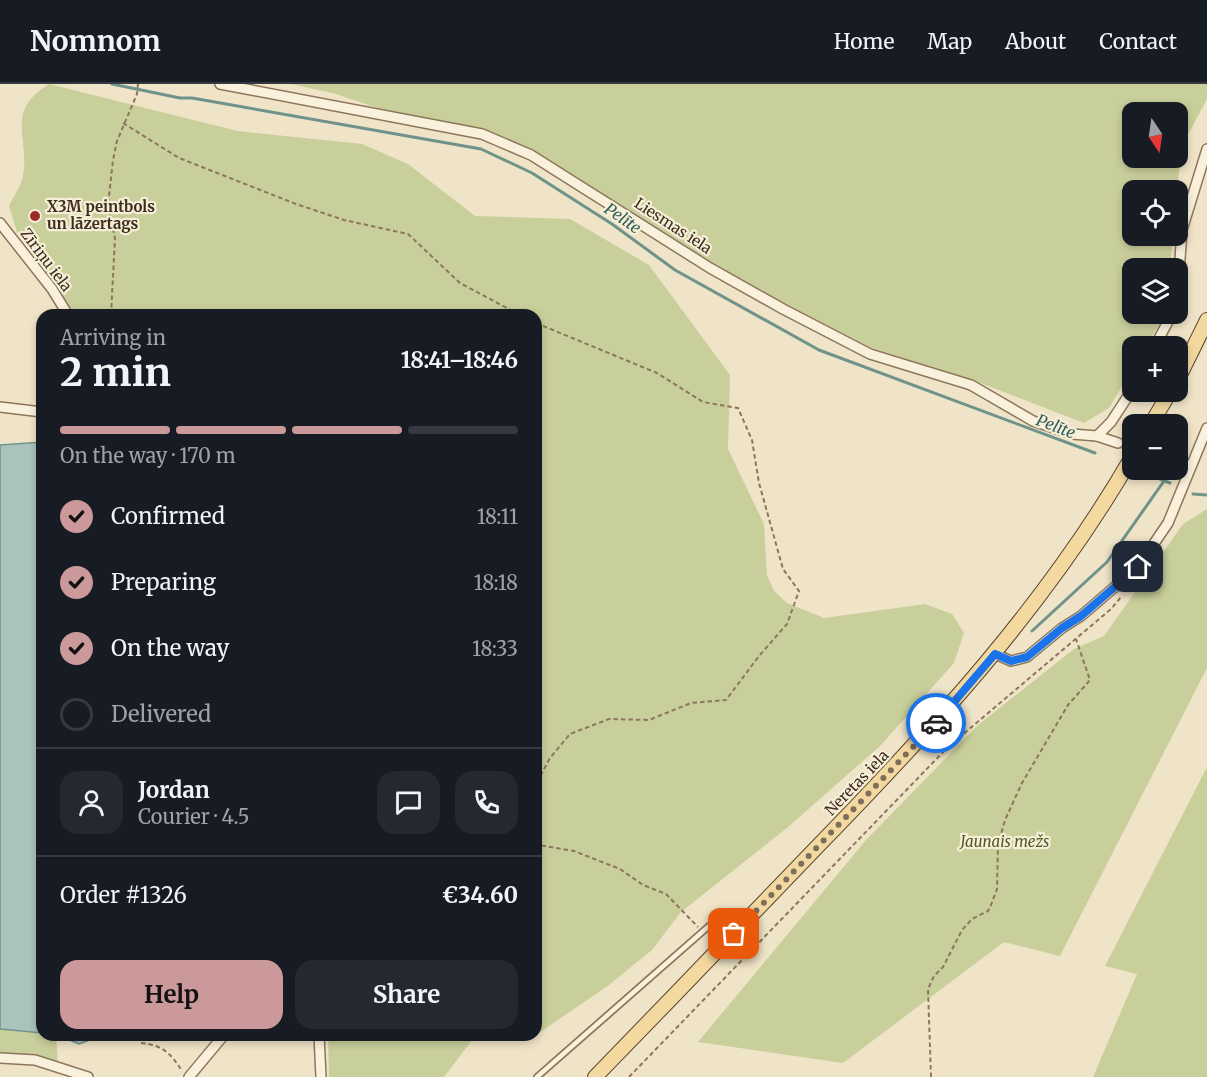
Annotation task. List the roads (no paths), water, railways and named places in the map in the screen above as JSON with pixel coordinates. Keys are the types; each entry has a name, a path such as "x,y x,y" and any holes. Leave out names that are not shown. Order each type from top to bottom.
{"main road":[{"path":"1188,359 1207,320"},
{"name":"Neretas iela","path":"596,1077 908,754 995,654 1049,585 1122,472"}],"street":[{"name":"Liesmas iela","path":"220,84 482,134 531,155 710,268 870,354 971,385 1033,421 1072,434 1096,436 1118,443"},
{"path":"1180,258 1182,230 1207,148"},
{"name":"Zīriņu iela","path":"0,223 52,289 64,309"},
{"path":"1096,436 1111,422 1124,402"},
{"path":"0,407 36,411"},
{"path":"995,654 1011,661 1027,657 1062,628 1081,616 1138,567 1168,523 1207,428"},
{"path":"189,1077 219,1041"},
{"path":"319,1041 321,1077"},
{"path":"0,1058 35,1060 88,1077"}],"lane":[{"path":"537,1077 709,926"}],"water":[{"path":"36,442 36,1032 0,1029 0,445"},
{"path":"72,1041 87,1041 79,1044"}],"waterway":[{"name":"Pelīte","path":"112,84 180,98 192,98 481,149 532,173 612,224 675,270 819,350 1095,453"},
{"name":"Pelīte","path":"1162,480 1170,483"},
{"path":"1032,631 1107,562 1164,481"},
{"name":"Pelīte","path":"1193,494 1207,495"}],"tunnel":[{"path":"1118,443 1122,444"}],"place":[{"name":"X3M peintbols un lāzertags","path":"35,216"}],"park label":[{"name":"Jaunais mežs","path":"1005,842"}]}
